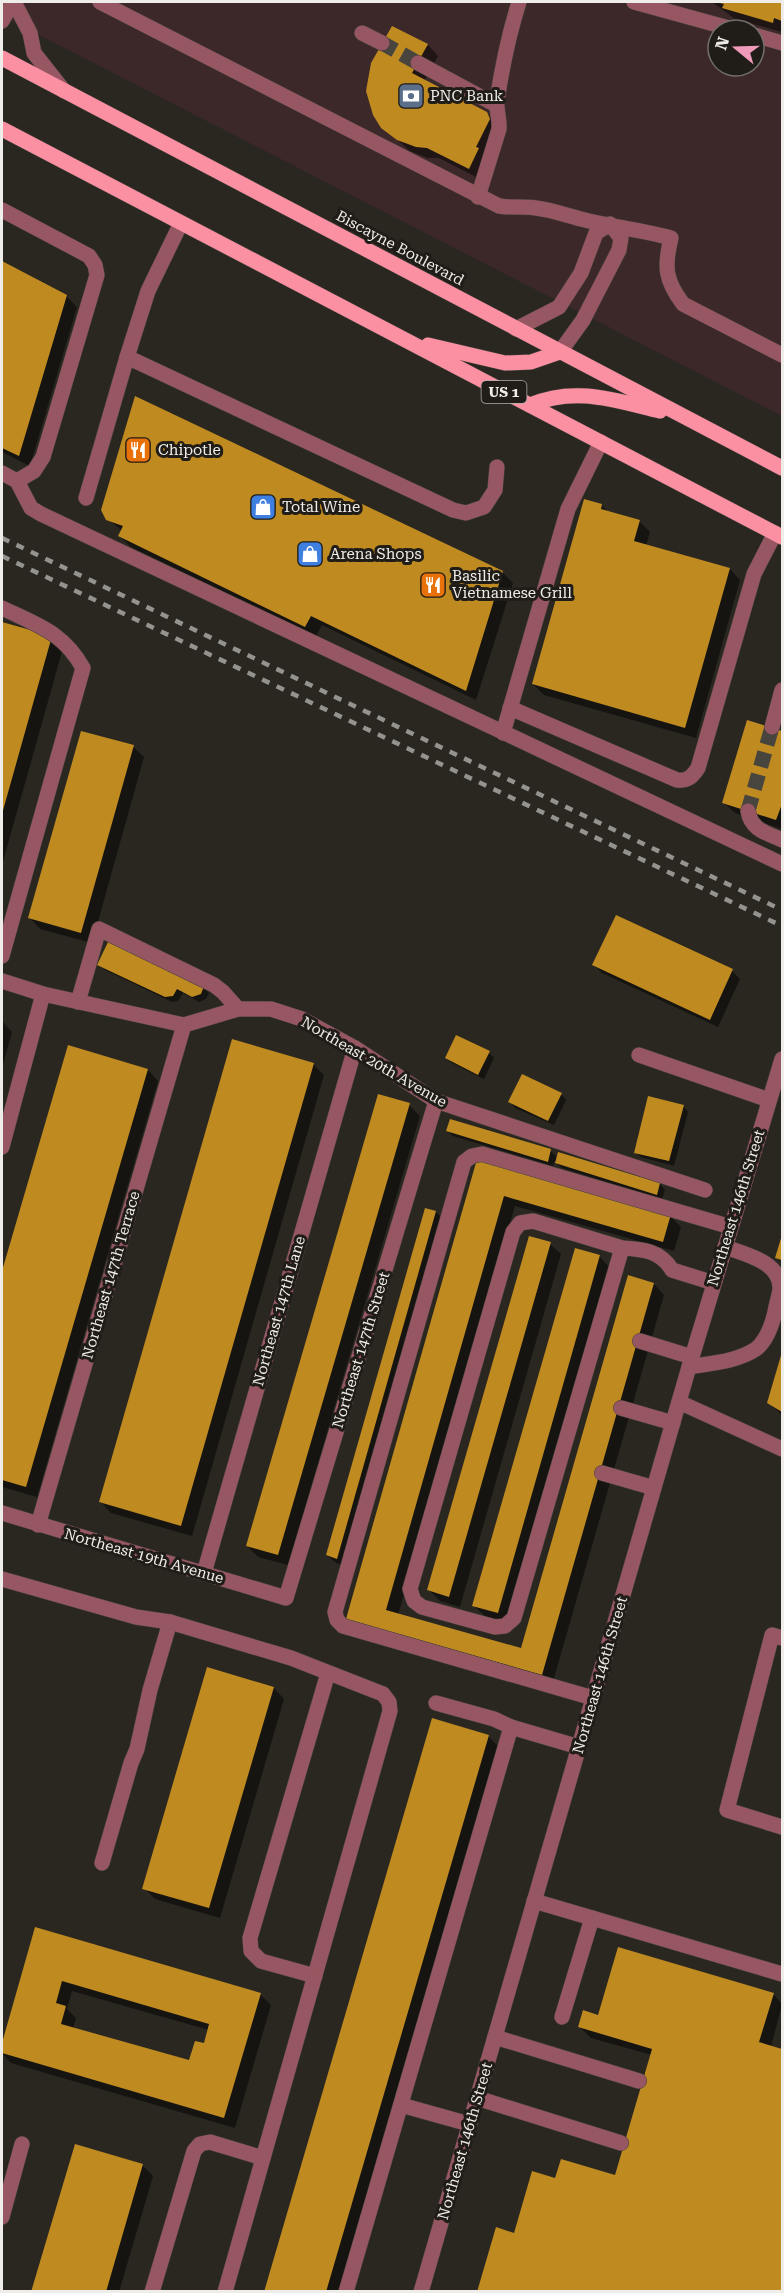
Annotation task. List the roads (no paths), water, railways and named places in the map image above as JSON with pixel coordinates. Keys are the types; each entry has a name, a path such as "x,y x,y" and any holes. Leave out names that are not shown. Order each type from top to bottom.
{"main road":[{"name":"Biscayne Boulevard","path":"2,58 783,468"},
{"name":"US 1","path":"2,129 779,535"},
{"path":"407,340 506,363 531,363 560,352"},
{"path":"530,405 557,396 598,396 683,417"}],"street":[{"path":"2,21 14,2"},
{"path":"14,2 30,33 34,53 64,91"},
{"path":"100,2 499,206 532,207 670,238 666,258 667,278 683,304 783,355"},
{"path":"478,197 499,129 500,120 496,105 505,64 506,45 519,2"},
{"path":"634,2 706,22"},
{"path":"363,33 382,43"},
{"path":"766,38 783,43"},
{"path":"418,63 496,105"},
{"path":"2,210 89,256 95,265 97,275 43,457 34,471 17,481"},
{"path":"86,498 148,291 181,223"},
{"path":"516,329 559,307 581,273 596,233 610,224"},
{"path":"560,352 583,320 619,249 621,238 610,224"},
{"path":"127,357 453,510 466,513 484,507 495,490 497,467"},
{"path":"503,733 568,509 601,442"},
{"path":"2,473 17,481 31,507 41,514 783,864"},
{"path":"510,708 676,780 685,781 693,776 698,768 754,574 779,535"},
{"path":"2,608 56,635 68,644 82,668 2,956"},
{"path":"772,727 783,690"},
{"path":"748,811 749,819 756,828 783,840"},
{"path":"78,1002 99,929 214,984 238,1010"},
{"name":"Northeast 20th Avenue","path":"2,981 43,994 184,1025 238,1010 271,1009 302,1019 355,1048 436,1101 705,1190"},
{"path":"2,1147 43,994"},
{"name":"Northeast 147th Terrace","path":"38,1525 184,1025"},
{"name":"Northeast 147th Lane","path":"204,1573 355,1048"},
{"path":"639,1055 769,1100"},
{"name":"Northeast 146th Street","path":"421,2292 690,1362 769,1100 779,1081 783,1059"},
{"name":"Northeast 147th Street","path":"286,1598 436,1101"},
{"path":"593,1698 343,1626 337,1620 335,1612 464,1162 472,1156 482,1154 731,1227"},
{"path":"622,1248 514,1618 505,1626 495,1627 422,1607 414,1600 410,1589 513,1232 520,1222 533,1221 622,1248 639,1248 657,1254 667,1262 672,1270 714,1283"},
{"path":"640,1341 690,1362 736,1359 762,1344 773,1320 780,1288 776,1274 759,1259 725,1247"},
{"path":"679,1402 783,1449"},
{"path":"621,1408 673,1423"},
{"path":"602,1473 654,1488"},
{"name":"Northeast 19th Avenue","path":"2,1513 286,1598"},
{"path":"2,1579 136,1617 170,1622 291,1658 383,1694 389,1702 390,1711 225,2292"},
{"path":"102,1863 131,1762 137,1749 150,1690 170,1622"},
{"path":"783,1638 772,1635 727,1810 783,1827"},
{"path":"315,1976 261,1961 251,1951 250,1938 328,1672"},
{"path":"436,1703 579,1747"},
{"path":"346,2292 511,1727"},
{"path":"534,1901 783,1974"},
{"path":"562,2017 592,1918"},
{"path":"495,2037 639,2081"},
{"path":"477,2098 621,2143"},
{"path":"401,2105 469,2124"},
{"path":"152,2292 194,2151 200,2144 210,2142 263,2158"},
{"path":"2,2217 22,2144"}],"tunnel":[{"path":"382,43 418,63"},
{"path":"748,811 772,727"}],"railway":[{"path":"2,538 782,910"},
{"path":"2,556 782,926"}],"place":[{"name":"PNC Bank","path":"411,96"},
{"name":"Chipotle","path":"138,450"},
{"name":"Total Wine","path":"263,507"},
{"name":"Arena Shops","path":"310,554"},
{"name":"Basilic Vietnamese Grill","path":"433,585"}]}
